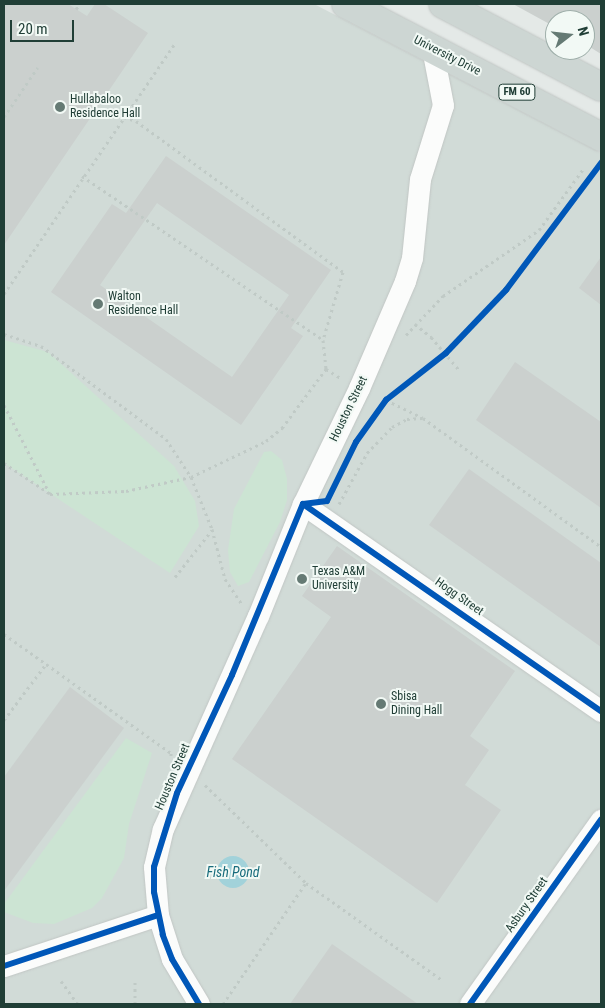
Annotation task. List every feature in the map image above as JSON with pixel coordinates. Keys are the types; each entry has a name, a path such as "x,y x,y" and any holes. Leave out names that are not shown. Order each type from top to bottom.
{"main road":[{"name":"University Drive","path":"346,4 601,136"},
{"path":"443,4 601,87"}],"street":[{"name":"Houston Street","path":"199,1004 172,959 158,915 154,867 163,829 251,633 303,504 395,308 412,258 420,180 443,105 432,48"},
{"name":"Hogg Street","path":"303,504 601,711"},
{"name":"Asbury Street","path":"470,1004 601,820"},
{"path":"4,966 158,915"}],"path":[{"path":"76,9 80,4"},
{"path":"4,294 82,176 175,43"},
{"path":"4,117 38,66"},
{"path":"4,463 50,494 126,491 191,477 266,442 282,428 326,369 323,340 343,272 136,121 124,116"},
{"path":"404,337 415,324 473,273 539,230 584,168"},
{"path":"82,176 323,340"},
{"path":"415,324 446,353 460,371"},
{"path":"4,334 41,346 166,440 191,477 212,529 225,579 246,610"},
{"path":"438,358 452,346"},
{"path":"326,369 350,384"},
{"path":"346,414 386,400 394,394"},
{"path":"381,407 386,400"},
{"path":"386,400 423,418 601,547"},
{"path":"4,405 50,494"},
{"path":"339,505 367,453 392,427 407,419 423,418"},
{"path":"175,577 212,529"},
{"path":"4,634 171,753 171,760"},
{"path":"4,720 46,664"},
{"path":"198,782 208,787 306,883 442,980"},
{"path":"223,1004 306,883"},
{"path":"62,981 78,1004"},
{"path":"135,982 136,1004"}],"shaded area":[{"name":"Texas A&M University","path":"4,4 314,4 601,153 601,1004 4,1004"}],"green space":[{"path":"4,340 48,352 174,466 195,501 199,526 170,573 4,463"},
{"path":"271,451 282,460 287,479 287,500 280,522 249,582 238,586 230,572 228,550 234,509 264,452"},
{"path":"126,738 152,753 129,824 124,858 102,898 92,908 54,924 33,923 4,912 4,904"}],"water":[{"name":"Fish Pond","path":"233,856 244,861 249,872 244,883 233,888 222,883 217,872 222,861"}],"building":[{"name":"Hullabaloo Residence Hall","path":"4,4 68,4 87,16 95,4 104,4 148,33 4,245"},
{"path":"513,4 601,4 601,54 595,50 595,10 545,10 545,22"},
{"path":"166,156 331,270 291,328 303,336 241,425 51,292 112,204 126,213","holes":["157,203 289,295 232,377 100,285"]},
{"path":"601,257 601,305 579,288"},
{"path":"515,362 601,422 601,508 476,420"},
{"path":"469,469 601,563 601,647 429,525"},
{"name":"Sbisa Dining Hall","path":"337,546 515,671 470,736 489,750 465,785 501,810 437,903 232,759 331,617 302,596"},
{"path":"70,687 124,728 4,891 4,777"},
{"path":"332,944 418,1004 290,1004"}],"cycle path":[{"path":"303,504 327,501 356,442 386,400 446,353 506,290 601,163"},
{"path":"303,504 601,711"},
{"path":"199,1004 172,959 163,935 154,892 154,867 177,793 232,675 303,504"},
{"path":"470,1004 601,820"},
{"path":"4,966 158,915"}],"place":[{"name":"Hullabaloo Residence Hall","path":"60,107"},
{"name":"Walton Residence Hall","path":"98,304"},
{"name":"Texas A&M University","path":"302,579"},
{"name":"Sbisa Dining Hall","path":"381,704"}]}
